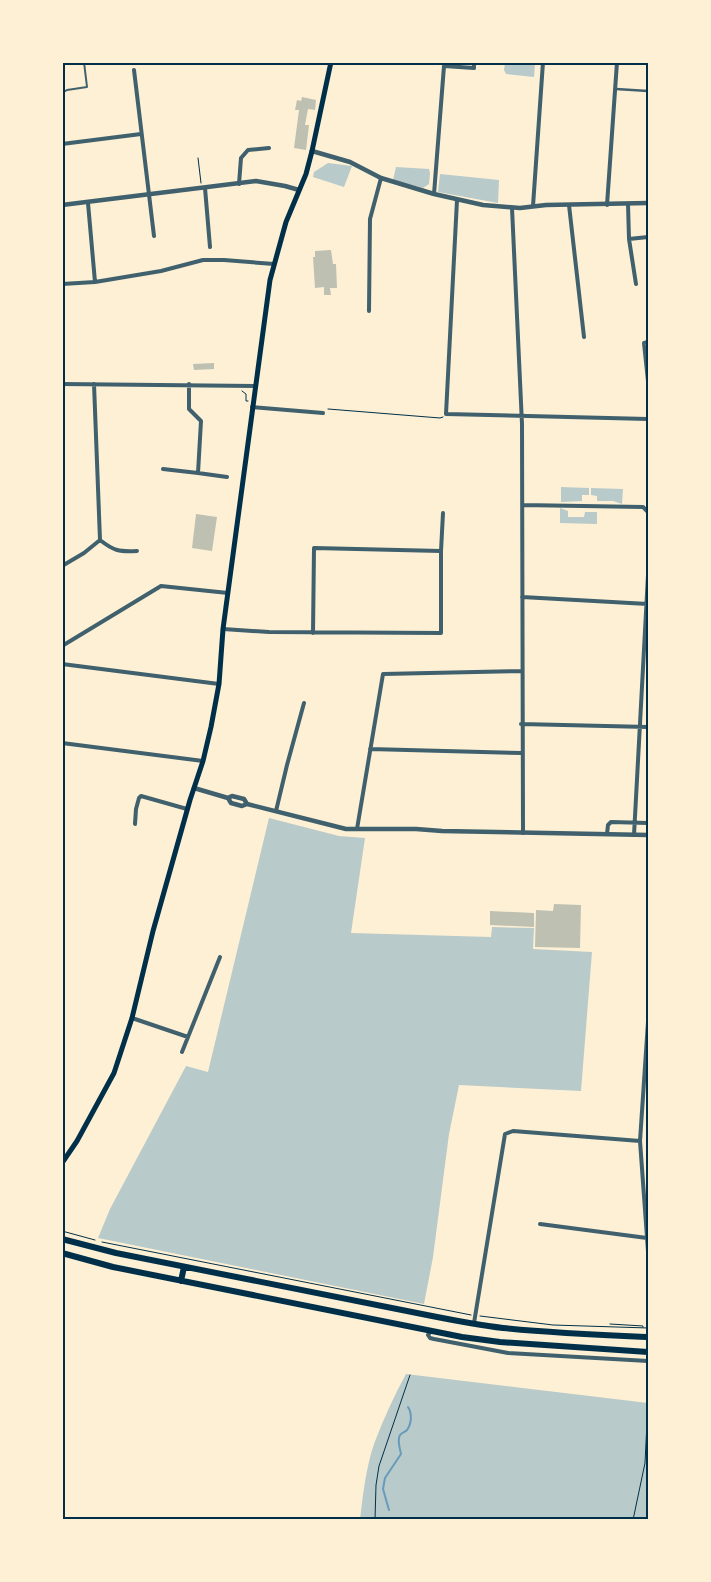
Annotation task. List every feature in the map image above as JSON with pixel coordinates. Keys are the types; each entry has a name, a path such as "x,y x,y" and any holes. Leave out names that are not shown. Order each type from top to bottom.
{"highway":[{"path":"62,1239 98,1249 184,1267 502,1328 648,1337"},
{"path":"62,1253 113,1267 431,1331 500,1342 648,1352"},
{"path":"181,1281 184,1267"}],"main road":[{"path":"62,1163 77,1141 114,1073 132,1018 153,931 203,761 219,684 223,629 270,280 286,222 300,190 312,151 331,62"}],"street":[{"path":"434,194 444,66 474,68 474,62"},
{"path":"533,206 543,62"},
{"path":"607,205 617,62"},
{"path":"134,70 154,236"},
{"path":"616,89 648,91"},
{"path":"62,144 141,134"},
{"path":"239,184 241,158 248,150 269,148"},
{"path":"312,151 350,162 382,178 434,194 483,205 512,208 648,204"},
{"path":"369,310 370,219 382,178"},
{"path":"62,205 256,181 300,190"},
{"path":"203,189 210,247"},
{"path":"457,200 446,414 648,419 648,381 644,343 648,342"},
{"path":"88,203 94,282"},
{"path":"628,204 629,239 636,284"},
{"path":"569,205 584,338"},
{"path":"512,208 521,416 523,833"},
{"path":"629,239 648,237"},
{"path":"62,284 94,282 161,271 203,260 274,264"},
{"path":"62,384 255,386"},
{"path":"94,384 100,540"},
{"path":"189,384 190,409 200,421 198,473"},
{"path":"252,407 321,413"},
{"path":"163,469 227,478"},
{"path":"522,505 643,507 648,512"},
{"path":"223,629 313,633 441,633 443,513"},
{"path":"100,540 114,550 122,552 136,551"},
{"path":"62,566 100,540"},
{"path":"313,633 314,548 441,551"},
{"path":"634,835 639,727 648,604 648,575"},
{"path":"62,646 161,586 228,593"},
{"path":"522,597 648,604"},
{"path":"62,664 219,684"},
{"path":"357,829 383,674 521,671"},
{"path":"276,811 304,703"},
{"path":"521,724 648,727"},
{"path":"62,743 203,761"},
{"path":"370,749 522,753"},
{"path":"194,788 228,798 232,796 244,798 247,804 333,826 357,829 648,835"},
{"path":"135,824 136,809 141,796 188,809"},
{"path":"608,834 609,823 648,823"},
{"path":"182,1052 220,957"},
{"path":"132,1018 188,1036"},
{"path":"648,1022 640,1141 648,1251"},
{"path":"474,1323 505,1134 513,1131 640,1141"},
{"path":"540,1224 647,1238"},
{"path":"431,1331 428,1335 430,1338 508,1353 648,1361"}],"lane":[{"path":"62,93 67,90 87,87 84,62"},
{"path":"648,1382 648,1398"}],"path":[{"path":"198,158 203,189"},
{"path":"240,390 246,394 246,401"},
{"path":"321,413 322,408 440,418 446,414"},
{"path":"62,1231 100,1242 432,1308 553,1324 648,1328"},
{"path":"610,1324 643,1326 642,1328"},
{"path":"375,1520 376,1485 379,1466 410,1374"},
{"path":"633,1520 645,1463 648,1398"}],"shaded area":[{"path":"505,63 535,63 534,77 506,74 504,70"},
{"path":"328,163 352,166 344,187 313,177 314,172"},
{"path":"396,167 429,169 429,184 423,188 393,180"},
{"path":"440,174 499,180 498,203 438,192"},
{"path":"561,487 589,488 589,495 582,495 582,501 561,502"},
{"path":"591,488 623,489 622,504 613,501 597,501 597,496 591,495"},
{"path":"560,508 568,511 568,517 584,517 585,512 597,512 597,524 560,523"},
{"path":"269,818 339,836 365,838 351,933 491,937 492,927 534,928 533,949 592,952 581,1091 459,1085 449,1134 433,1257 424,1304 98,1238 110,1209 186,1066 208,1072"},
{"path":"406,1374 648,1403 648,1519 360,1520 371,1453 389,1408"}],"building":[{"path":"302,97 316,100 315,110 308,109 305,125 309,125 306,150 294,148 299,110 295,110 297,100 301,101"},
{"path":"331,250 333,264 336,264 337,288 330,288 331,295 324,295 324,287 315,288 313,257 315,257 315,251"},
{"path":"214,363 214,369 194,370 193,364"},
{"path":"196,514 217,517 212,551 192,548"},
{"path":"554,904 581,905 580,948 535,947 536,910 553,911"},
{"path":"490,911 534,913 534,927 490,925"}],"waterway":[{"path":"389,1510 383,1489 385,1478 401,1454 399,1436 407,1430 411,1421 408,1407"}]}
